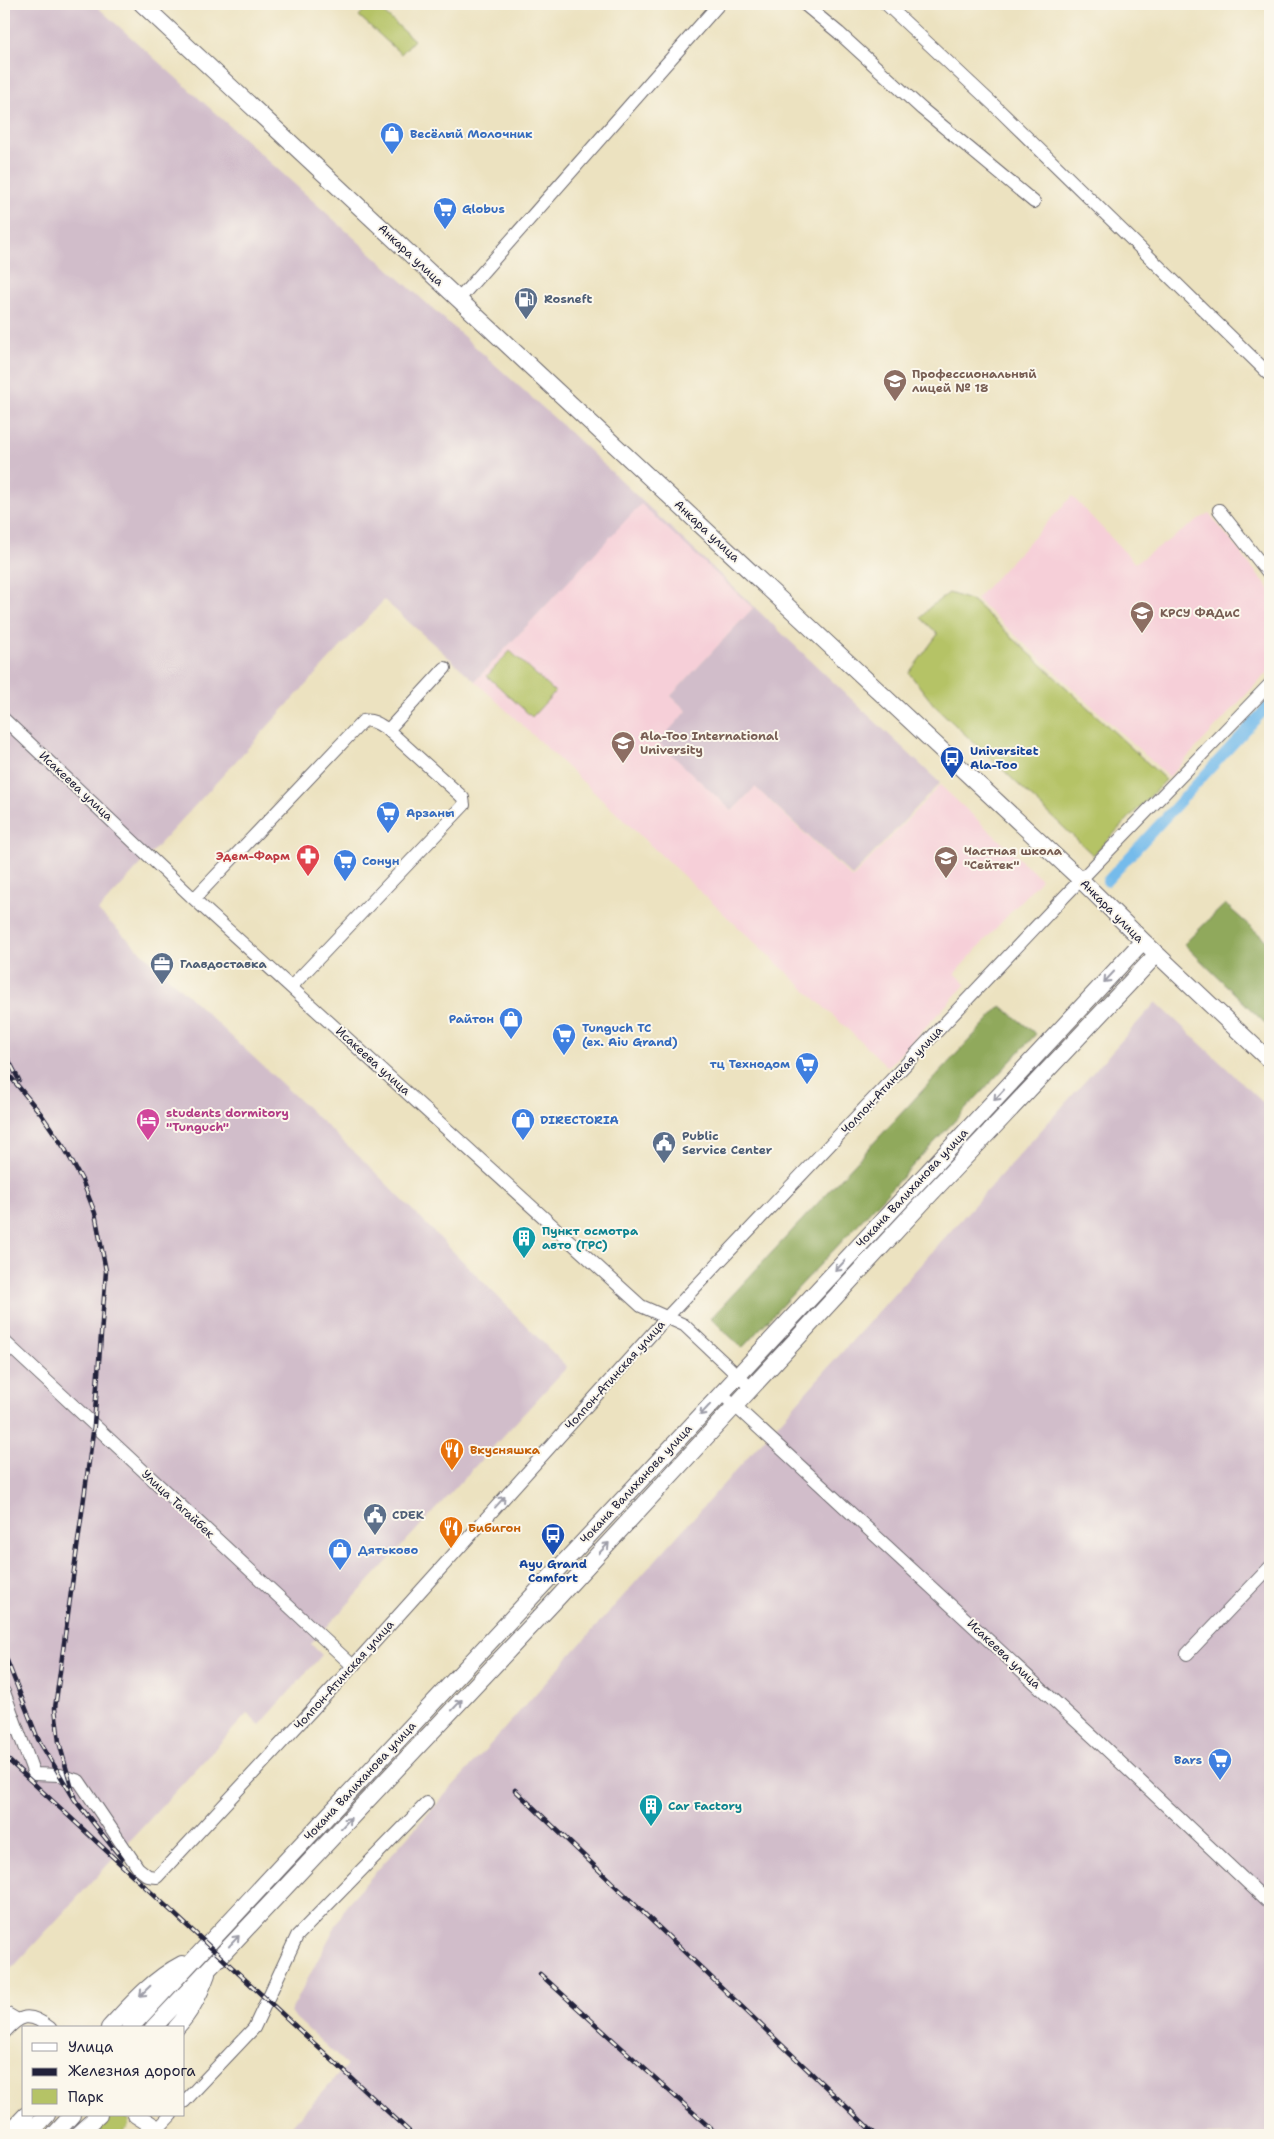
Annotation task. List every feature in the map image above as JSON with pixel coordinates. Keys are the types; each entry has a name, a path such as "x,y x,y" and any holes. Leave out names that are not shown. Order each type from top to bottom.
{"main road":[{"name":"Анкара улица","path":"142,4 1081,880 1270,1061"},
{"name":"Чокана Валиханова улица","path":"155,2026 205,1960 538,1590 1143,941"},
{"name":"Чокана Валиханова улица","path":"132,2026 205,1960 552,1604 736,1407 924,1201 1157,954"},
{"path":"911,1189 924,1201"},
{"path":"538,1590 552,1604"},
{"path":"111,2026 161,1977 205,1960 201,1992 192,2009 178,2026"},
{"path":"7,2135 25,2116"},
{"path":"28,2135 46,2116"},
{"path":"54,2135 71,2116"},
{"path":"78,2135 98,2116"},
{"path":"137,2116 155,2132"},
{"path":"147,2116 155,2132"}],"street":[{"path":"459,299 719,4"},
{"path":"804,4 839,33 922,109 1034,202"},
{"path":"886,4 1003,114 1270,375"},
{"path":"1219,510 1270,575"},
{"path":"388,730 445,668"},
{"name":"Чолпон-Атинская улица","path":"4,1692 34,1774 60,1775 79,1781 138,1868 148,1876 157,1877 353,1666 667,1317 1081,880 1270,684"},
{"name":"Исакеева улица","path":"4,719 194,899 641,1306 667,1317 688,1329 752,1389"},
{"path":"194,899 363,721 368,720 377,723 388,730 459,794 463,798 464,805 291,987"},
{"name":"Улица Тагайбек","path":"4,1341 353,1666"},
{"name":"Исакеева улица","path":"721,1393 1110,1752 1270,1904"},
{"path":"1187,1654 1270,1567"},
{"path":"185,2101 254,2028 297,1936 427,1803"},
{"path":"4,2012 16,2019"},
{"path":"4,2033 16,2019 29,2016 45,2024"},
{"path":"155,2132 170,2116"}],"shaded area":[{"path":"4,4 94,4 561,424 940,783 852,876 755,787 732,811 658,742 687,711 671,696 753,608 641,504 475,681 384,600 98,911 365,1162 567,1367 311,1644 322,1655 260,1725 247,1714 4,1977"},
{"name":"КРСУ ФАДиС","path":"1072,496 1135,563 1209,513 1270,590 1270,669 1169,777 976,599"},
{"name":"Ala-Too International University","path":"641,503 753,608 671,696 687,711 659,742 732,811 755,787 852,878 940,785 1041,879 955,973 966,984 888,1067 475,681"},
{"path":"1156,1002 1270,1109 1270,2135 283,2135 347,2065 290,2013 347,1904"}],"green space":[{"path":"370,4 374,4 414,40 401,54 359,16"},
{"path":"949,593 973,601 1166,780 1093,855 934,705 909,673 938,634 921,618 930,607"},
{"path":"510,651 555,692 532,717 487,676"},
{"path":"1225,904 1270,944 1270,1028 1184,944"},
{"path":"1001,1006 1036,1034 742,1348 711,1318"},
{"path":"105,2116 123,2116 129,2120 128,2127 120,2135 84,2135"}],"waterway":[{"path":"1107,881 1270,704"}],"railway":[{"path":"4,1051 19,1080"},
{"path":"4,1069 41,1114 65,1149 82,1180 95,1213 106,1271 94,1425 55,1708 59,1742 75,1800"},
{"path":"4,1653 38,1739 75,1800 122,1859"},
{"path":"4,1756 413,2135"},
{"path":"515,1790 876,2135"},
{"path":"540,1974 718,2135"}],"place":[{"name":"Весёлый Молочник","path":"392,155"},
{"name":"Globus","path":"445,230"},
{"name":"Rosneft","path":"526,320"},
{"name":"Профессиональный лицей № 18","path":"895,402"},
{"name":"КРСУ ФАДиС","path":"1142,634"},
{"name":"Ala-Too International University","path":"623,764"},
{"name":"Universitet Ala-Too","path":"952,779"},
{"name":"Арзаны","path":"388,834"},
{"name":"Эдем-Фарм","path":"308,877"},
{"name":"Частная школа \"Сейтек\"","path":"946,879"},
{"name":"Сонун","path":"345,882"},
{"name":"Главдоставка","path":"162,985"},
{"name":"Райтон","path":"511,1040"},
{"name":"Tunguch TC (ex. Aiu Grand)","path":"564,1056"},
{"name":"тц Технодом","path":"807,1085"},
{"name":"students dormitory \"Tunguch\"","path":"148,1141"},
{"name":"DIRECTORIA","path":"523,1141"},
{"name":"Public Service Center","path":"664,1164"},
{"name":"Пункт осмотра авто (ГРС)","path":"524,1259"},
{"name":"Вкусняшка","path":"452,1471"},
{"name":"CDEK","path":"375,1536"},
{"name":"Бибигон","path":"451,1549"},
{"name":"Ayu Grand Comfort","path":"553,1556"},
{"name":"Дятьково","path":"340,1571"},
{"name":"Bars","path":"1220,1781"},
{"name":"Car Factory","path":"651,1827"}]}
